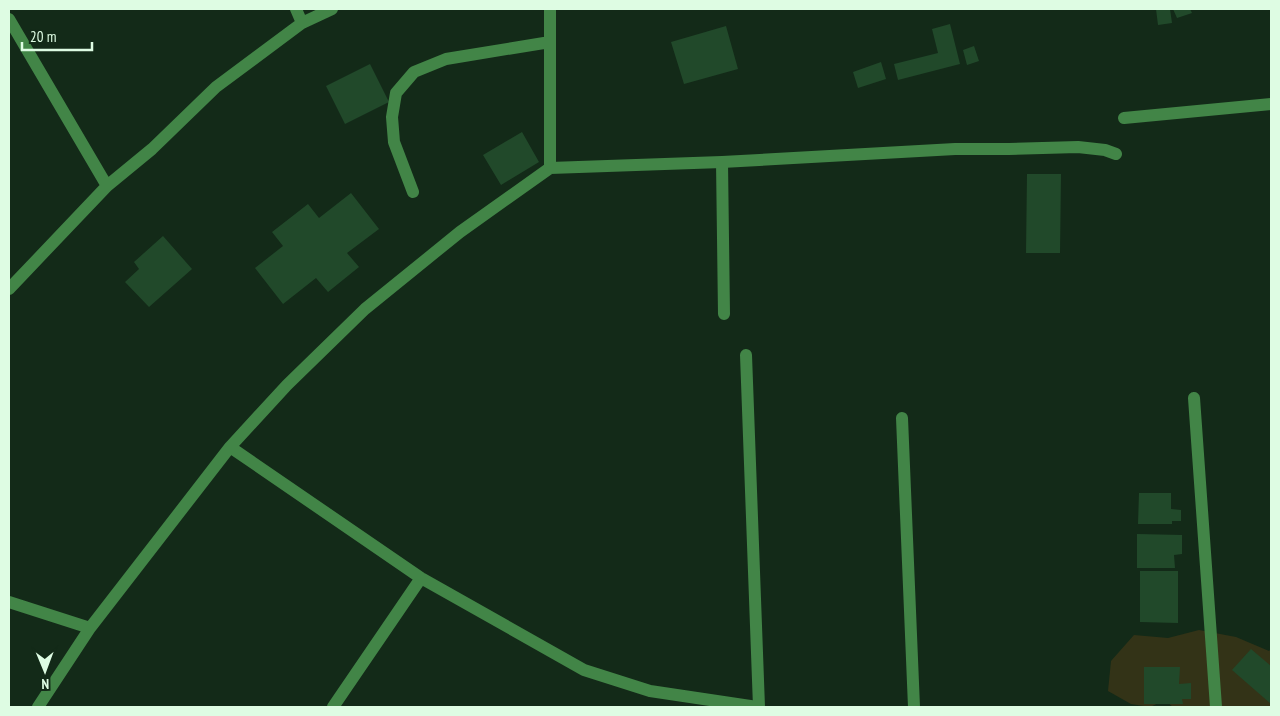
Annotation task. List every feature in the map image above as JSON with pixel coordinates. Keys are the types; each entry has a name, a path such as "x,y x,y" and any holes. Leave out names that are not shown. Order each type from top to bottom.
{"street":[{"path":"296,9 302,23"},
{"path":"9,289 107,186 152,149 216,87 302,23 332,9"},
{"path":"550,9 550,168"},
{"path":"9,19 107,186"},
{"path":"413,192 394,142 392,117 396,93 414,72 446,59 550,42"},
{"path":"1124,118 1271,104"},
{"path":"38,707 90,628 230,447 288,385 365,309 460,232 550,168 722,162 955,149 1078,147 1105,150 1116,154"},
{"path":"722,162 724,314"},
{"path":"230,447 421,578 584,670 650,691 758,707 746,354"},
{"path":"1194,398 1216,707"},
{"path":"902,418 914,707"},
{"path":"333,707 421,578"},
{"path":"9,602 90,628"}],"shaded area":[{"path":"1199,630 1236,637 1269,651 1271,649 1271,707 1173,707 1165,700 1150,707 1131,704 1108,691 1111,661 1134,635 1168,638"}],"building":[{"path":"1156,9 1170,9 1172,23 1158,25"},
{"path":"1173,9 1190,9 1192,13 1177,18"},
{"path":"950,24 960,64 898,80 894,64 938,53 932,29"},
{"path":"726,26 738,69 684,84 671,42"},
{"path":"974,46 979,61 967,65 963,50"},
{"path":"881,62 886,79 858,88 853,72"},
{"path":"370,64 389,102 345,124 326,86"},
{"path":"522,132 539,162 501,185 483,155"},
{"path":"1027,174 1061,174 1060,253 1026,253"},
{"path":"351,193 379,229 347,253 359,267 328,292 316,278 283,304 255,268 283,246 272,232 308,204 319,218"},
{"path":"163,236 192,269 149,307 125,282 139,269 134,262"},
{"path":"1139,493 1171,493 1171,509 1181,510 1181,521 1172,521 1172,524 1138,524"},
{"path":"1137,534 1182,535 1182,554 1174,555 1175,568 1137,568"},
{"path":"1140,571 1178,571 1178,623 1140,622"},
{"path":"1251,649 1271,666 1271,704 1232,670"},
{"path":"1144,667 1180,667 1179,684 1191,683 1191,699 1182,699 1183,704 1144,704"}]}
